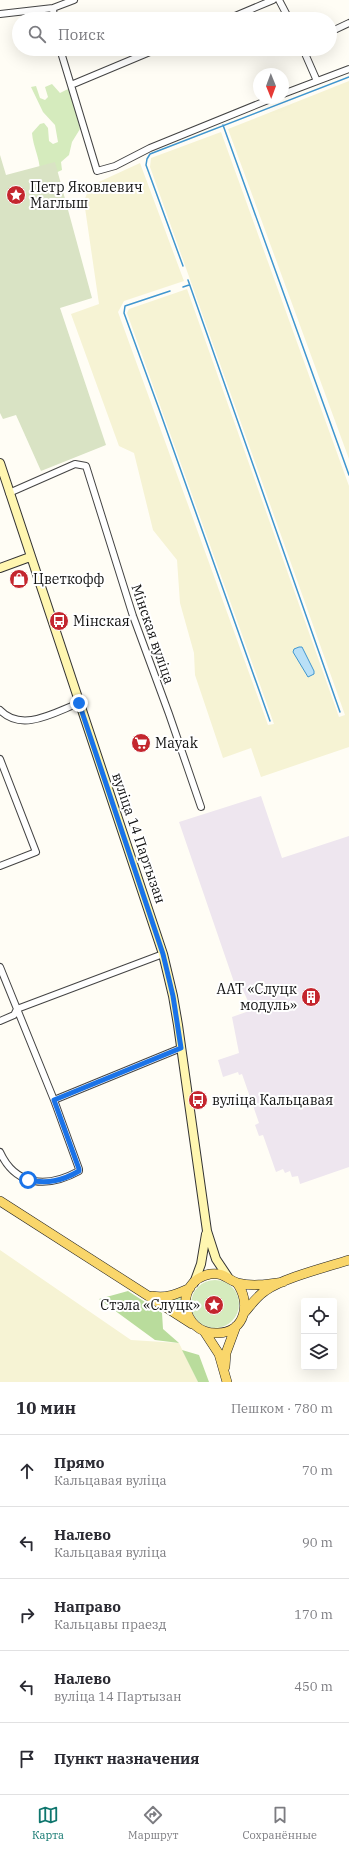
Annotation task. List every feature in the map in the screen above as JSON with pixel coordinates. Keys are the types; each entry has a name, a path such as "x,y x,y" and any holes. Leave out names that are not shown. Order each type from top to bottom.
{"main road":[{"name":"вуліца 14 Партызан","path":"0,463 163,954 173,996 207,1231 216,1259 228,1277"},
{"path":"0,568 30,557"},
{"path":"0,1201 142,1293 204,1331 221,1333 236,1326"},
{"name":"вуліца 14 Партызан","path":"192,1285 201,1264 207,1231"},
{"path":"225,1370 226,1353 236,1326 255,1299 266,1290 283,1282 349,1260"},
{"path":"142,1293 162,1298 175,1294 192,1285 202,1277 210,1274 220,1274 237,1283 245,1298 243,1314"},
{"path":"237,1283 260,1285 283,1282"},
{"path":"192,1285 185,1304 188,1316 195,1326"},
{"path":"204,1331 213,1343 225,1370 228,1382"}],"street":[{"path":"18,12 53,8 74,0"},
{"path":"245,12 273,0"},
{"path":"279,0 285,12"},
{"path":"53,8 53,12"},
{"path":"0,14 12,13"},
{"path":"337,29 349,24"},
{"path":"62,56 97,171 115,166 150,148 259,104"},
{"path":"71,85 140,56"},
{"path":"306,56 317,81"},
{"path":"289,92 349,69"},
{"name":"Мінская вуліца","path":"9,493 75,464 86,466 133,616 201,807"},
{"path":"0,710 12,720 31,721 79,703"},
{"path":"0,759 36,852 0,866"},
{"path":"0,1021 14,1015 17,1009 163,954"},
{"path":"0,967 54,1100 79,1171 53,1182 41,1183 28,1180 17,1175 7,1166 0,1152"},
{"path":"54,1100 181,1048"}],"shaded area":[{"path":"349,81 349,459 228,129"},
{"path":"221,132 349,486 349,747 261,777 251,748 223,758 195,675 194,653 180,603 177,560 153,530 134,453 119,446 71,314 99,304 84,201 90,186 140,163 184,281 124,301 118,312 268,725 274,724 127,313 129,309 187,289 339,717 345,715 150,167 151,158"},
{"name":"ААТ «Слуцк модуль»","path":"261,796 282,858 349,836 349,1167 300,1184 298,1176 292,1177 290,1171 285,1173 283,1169 276,1172 263,1135 259,1136 255,1125 259,1123 242,1074 239,1075 238,1072 223,1077 218,1060 239,1053 232,1017 252,1010 241,986 236,988 179,822"},
{"path":"0,1250 131,1340 179,1343 198,1382 0,1382"}],"green space":[{"path":"52,84 60,93 68,89 71,91 80,129 72,142 69,155 61,162 62,170 51,175 40,172 32,133 40,124 44,123 48,128 49,141 53,144 58,142 55,125 43,112 31,87 36,86 40,98 45,100 48,97 45,87"},
{"path":"0,155 6,175 55,162 92,298 60,308 106,445 41,471 16,415 3,419 0,413"},
{"path":"210,1280 220,1280 229,1284 235,1290 238,1295 238,1313 229,1324 220,1328 210,1328 201,1324 195,1318 191,1309 191,1299 195,1290 201,1284"},
{"path":"128,1291 162,1313 163,1329 179,1343 155,1340 99,1299"},
{"path":"183,1294 182,1314 164,1301"},
{"path":"182,1350 199,1355 209,1382 198,1382"}],"water":[{"path":"302,647 314,671 314,674 308,677 293,652 294,649"}],"waterway":[{"path":"183,266 146,165 150,154 349,77"},
{"path":"223,125 349,475"},
{"path":"188,280 340,712"},
{"path":"183,287 189,285"},
{"path":"170,291 125,306 124,313 270,721"}],"place":[{"name":"Петр Яковлевич Маглыш","path":"16,195"},
{"name":"Цветкофф","path":"19,579"},
{"name":"Мінская","path":"59,621"},
{"name":"Mayak","path":"141,743"},
{"name":"ААТ «Слуцк модуль»","path":"311,997"},
{"name":"вуліца Кальцавая","path":"198,1100"},
{"name":"Стэла «Слуцк»","path":"214,1305"}],"route":[{"path":"28,1180 41,1183 53,1182 79,1171 54,1100 181,1048 170,980 163,954 79,703"}]}
